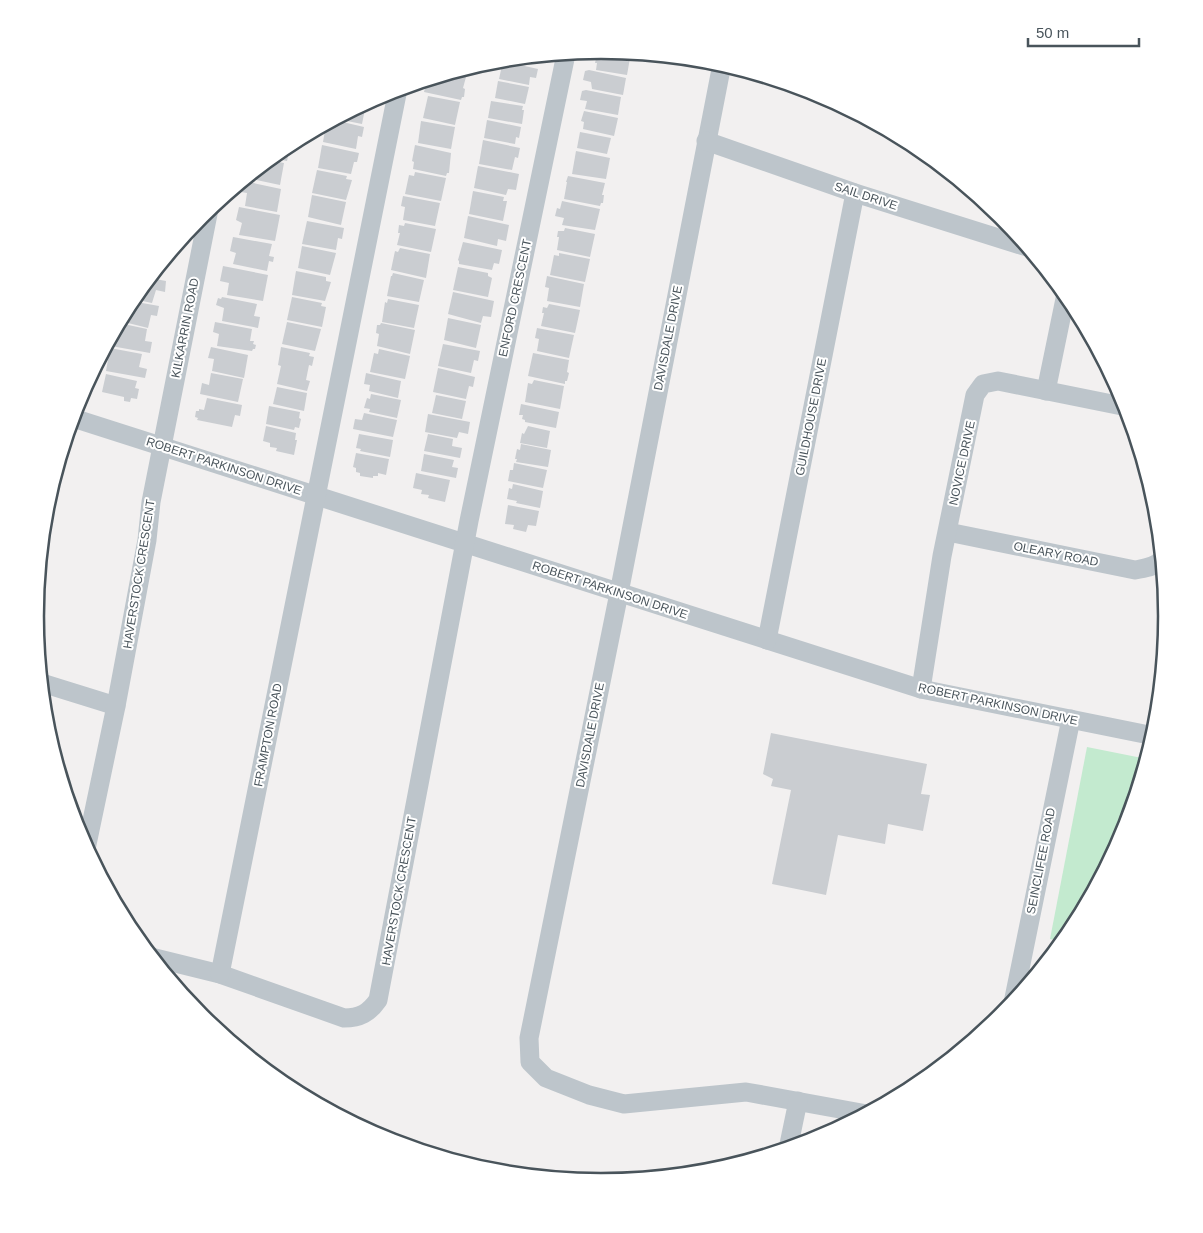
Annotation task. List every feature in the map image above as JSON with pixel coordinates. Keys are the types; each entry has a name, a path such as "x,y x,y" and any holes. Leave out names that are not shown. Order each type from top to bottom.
{"street":[{"name":"ENFORD CRESCENT","path":"464,543 565,60"},
{"name":"DAVISDALE DRIVE","path":"720,72 619,593 529,1038 530,1062 546,1078 589,1095 624,1104 746,1092 857,1112"},
{"path":"316,496 396,98"},
{"name":"SAIL DRIVE","path":"706,141 855,193 1016,244"},
{"name":"GUILDHOUSE DRIVE","path":"767,640 855,193"},
{"name":"KILKARRIN ROAD","path":"162,446 206,223"},
{"path":"1046,391 1064,305"},
{"name":"NOVICE DRIVE","path":"921,689 948,532 975,395 983,384 998,381 1118,405"},
{"name":"ROBERT PARKINSON DRIVE","path":"79,420 921,689 1147,734"},
{"name":"HAVERSTOCK CRESCENT","path":"89,836 116,706 147,540 151,502 162,446"},
{"name":"FRAMPTON ROAD","path":"220,974 316,496"},
{"name":"OLEARY ROAD","path":"948,532 1136,570 1156,564"},
{"name":"HAVERSTOCK CRESCENT","path":"162,960 220,974 344,1018 355,1018 364,1014 378,1000 464,543"},
{"path":"49,685 116,706"},
{"name":"SEINCLIFEE ROAD","path":"1016,989 1071,719"},
{"path":"790,1142 798,1101"}],"green space":[{"path":"1087,747 1141,758 1130,796 1102,863 1085,895 1065,926 1055,940 1050,939"}],"building":[{"path":"596,59 630,60 627,75 596,70 597,63 595,63"},
{"path":"521,65 538,69 536,78 530,77 529,85 499,79 501,68"},
{"path":"589,70 626,78 623,95 592,89 591,82 583,80 585,71"},
{"path":"466,77 463,88 465,89 464,97 461,100 424,92 425,87"},
{"path":"498,81 529,87 525,104 495,98"},
{"path":"586,90 621,97 618,115 585,109 587,101 580,100 582,91"},
{"path":"428,96 460,102 455,125 423,118"},
{"path":"491,101 523,106 522,124 488,118"},
{"path":"584,111 618,118 614,136 583,129 584,122 581,121"},
{"path":"364,112 362,124 346,121"},
{"path":"487,120 521,127 519,138 516,137 515,144 484,138"},
{"path":"421,121 455,127 451,149 418,143"},
{"path":"343,122 364,127 362,137 358,136 356,149 323,142 325,132"},
{"path":"580,132 611,138 607,154 577,148"},
{"path":"483,140 520,148 518,158 515,157 512,170 479,164"},
{"path":"322,145 359,153 351,174 318,168"},
{"path":"415,145 451,153 449,173 446,176 413,169 414,162 412,161"},
{"path":"576,151 610,158 606,179 572,174"},
{"path":"279,162 284,163 280,185 255,180"},
{"path":"478,166 519,174 516,190 508,189 506,195 474,188"},
{"path":"317,170 347,176 346,179 352,180 346,200 312,193"},
{"path":"415,172 446,178 441,201 405,194 409,175 414,176"},
{"path":"568,176 605,183 602,195 604,195 603,203 600,206 564,199"},
{"path":"252,183 281,189 277,212 245,206 247,193 241,192"},
{"path":"473,191 504,197 503,201 507,201 503,221 469,214"},
{"path":"312,195 346,202 341,225 308,217"},
{"path":"403,196 440,203 435,226 403,220 405,207 401,206"},
{"path":"562,201 600,209 595,230 562,225 564,218 555,216 557,208 560,209"},
{"path":"239,207 280,215 275,241 239,235 242,223 236,220"},
{"path":"468,216 509,225 506,241 498,239 497,246 464,238"},
{"path":"307,221 344,228 342,239 338,238 336,250 302,244"},
{"path":"405,223 436,229 431,252 397,245 400,233 398,233 399,225 404,226"},
{"path":"565,228 595,234 590,257 557,250 558,231 564,231"},
{"path":"233,237 272,244 269,256 274,257 273,262 269,261 267,271 233,264 236,253 230,251"},
{"path":"463,242 502,250 499,264 494,263 492,270 459,264 458,260"},
{"path":"302,246 336,253 330,275 298,268"},
{"path":"400,248 430,254 426,278 391,270 395,251 398,252"},
{"path":"559,253 590,259 585,282 550,275 554,255 559,256"},
{"path":"223,266 268,275 263,301 227,295 229,283 220,281"},
{"path":"458,267 488,273 488,276 492,278 488,297 453,290"},
{"path":"296,271 326,277 326,281 331,282 325,301 292,295"},
{"path":"393,273 424,280 419,302 387,296"},
{"path":"547,276 584,284 580,307 547,301 549,288 545,287"},
{"path":"157,279 166,281 165,292 156,290 152,303 142,301"},
{"path":"453,292 494,301 491,317 483,316 481,323 448,314"},
{"path":"222,297 257,304 254,316 260,317 258,328 222,321 224,308 216,305 218,298 221,299"},
{"path":"292,297 322,303 321,306 326,307 322,327 287,320"},
{"path":"388,299 419,305 414,328 382,322 385,302 387,303"},
{"path":"141,303 159,306 157,316 151,315 148,328 128,323"},
{"path":"549,304 580,310 575,333 541,326 544,313 542,313 543,307 547,308"},
{"path":"448,318 481,325 476,348 444,340"},
{"path":"215,322 252,329 250,341 254,341 255,349 252,351 217,346 219,334 213,332"},
{"path":"287,322 321,329 315,351 282,344"},
{"path":"381,323 415,330 410,354 377,346 379,334 376,333 377,325"},
{"path":"127,325 147,329 145,341 152,342 150,353 114,346"},
{"path":"537,328 574,335 569,358 537,351 539,339 535,338"},
{"path":"443,344 480,351 478,361 474,360 471,373 438,366"},
{"path":"211,347 248,355 244,378 212,371 214,359 208,358"},
{"path":"281,347 310,353 309,356 314,357 312,366 309,365 306,380 310,381 307,391 277,384 281,366 278,365"},
{"path":"112,348 142,354 139,367 147,369 145,378 106,371 109,356"},
{"path":"379,349 410,356 405,379 370,372 374,353 378,354"},
{"path":"533,353 569,360 567,372 569,373 565,384 528,376"},
{"path":"438,368 475,377 473,387 469,386 466,399 433,392"},
{"path":"211,373 243,379 238,402 200,394 202,383 209,385"},
{"path":"366,373 401,381 398,398 369,391 370,385 364,384"},
{"path":"106,374 137,381 135,388 139,389 137,399 131,398 130,402 124,401 124,397 102,392"},
{"path":"534,380 564,386 560,409 525,402 528,383 532,384"},
{"path":"277,387 307,393 304,411 273,404"},
{"path":"371,394 401,400 397,418 369,412 370,409 364,408 367,398 370,399"},
{"path":"436,395 466,401 462,419 432,413"},
{"path":"207,398 242,405 240,416 235,415 232,427 197,420 198,418 195,417 196,411 199,411 199,409 204,410"},
{"path":"521,404 559,412 556,428 525,422 522,419 523,415 519,415"},
{"path":"269,406 300,412 299,428 295,427 294,430 266,424"},
{"path":"364,413 397,420 393,437 353,429 355,419 362,420"},
{"path":"428,414 470,422 468,434 459,432 457,438 425,432"},
{"path":"266,426 296,433 295,440 297,440 294,455 276,451 277,448 270,447 270,443 263,441"},
{"path":"528,426 550,431 547,448 520,443 522,433 524,434"},
{"path":"359,434 393,440 390,457 360,451 361,449 356,448"},
{"path":"428,434 453,439 452,446 462,448 460,458 424,451"},
{"path":"521,444 551,450 548,467 516,462 517,449 520,450"},
{"path":"356,453 389,459 386,475 378,473 378,476 373,476 373,478 360,476 360,473 356,472 356,468 353,467"},
{"path":"424,454 454,460 452,467 458,468 456,478 421,471"},
{"path":"514,463 547,470 543,488 508,481 510,470 513,470"},
{"path":"416,473 450,480 445,502 428,498 429,495 421,494 422,490 413,488"},
{"path":"513,484 543,491 540,508 507,499 509,488 512,489"},
{"path":"508,505 539,511 536,526 528,525 526,532 513,529 514,525 505,524"},
{"path":"771,733 927,764 921,794 930,795 923,831 888,824 885,844 838,835 826,895 772,884 791,790 771,786 773,779 763,774"}]}
